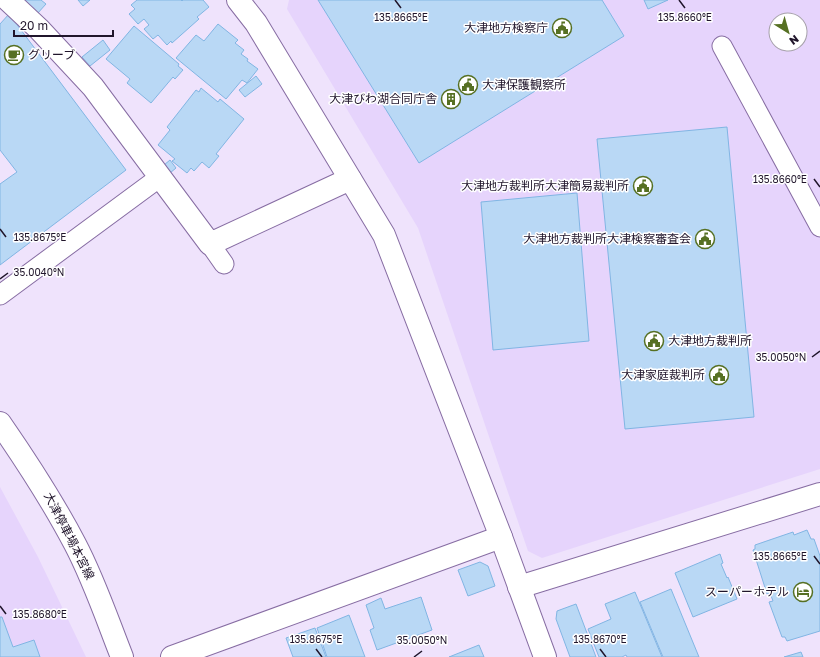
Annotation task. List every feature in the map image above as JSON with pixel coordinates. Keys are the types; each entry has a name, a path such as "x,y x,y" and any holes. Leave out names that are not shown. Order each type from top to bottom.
{"street":[{"path":"8,0 39,29 93,87 210,244 350,179"},
{"path":"238,0 256,23 384,235 501,537 545,657"},
{"name":"大津停車場本宮線","path":"0,423 52,501 76,546 95,588 122,657"},
{"path":"519,587 820,494"},
{"path":"172,657 501,537"}],"lane":[{"path":"722,46 820,227"},
{"path":"0,295 160,177"},
{"path":"210,244 224,264"}],"shaded area":[{"path":"289,0 820,0 820,469 542,558 528,551 418,228 287,9"},
{"path":"0,487 38,557 86,657 0,657"}],"building":[{"path":"23,0 41,0 46,4 37,14"},
{"path":"78,0 90,0 83,6"},
{"path":"137,0 203,0 209,7 197,17 199,19 172,43 171,41 167,45 158,35 153,39 144,29 149,25 144,19 138,24 129,14 135,9 131,5"},
{"name":"大津びわ湖合同庁舎","path":"318,0 602,0 624,36 419,163"},
{"path":"644,0 668,0 648,9"},
{"path":"9,14 126,170 0,265 0,184 17,172 0,150 0,24"},
{"path":"218,24 238,40 235,43 244,50 241,54 248,59 247,61 258,69 247,83 242,80 226,99 176,58 196,35 204,41"},
{"path":"134,26 179,64 178,66 183,70 175,79 173,77 151,103 127,83 130,79 106,59"},
{"path":"103,40 110,50 90,66 82,57"},
{"path":"256,76 262,84 245,97 239,90"},
{"path":"201,88 218,102 220,99 244,119 216,154 219,156 209,168 202,162 194,171 191,168 187,173 172,161 175,159 158,145 170,130 167,127 196,90 199,92"},
{"path":"727,127 754,417 625,429 597,139"},
{"path":"170,160 176,168 170,173 164,165"},
{"path":"577,193 589,341 493,350 481,202"},
{"path":"807,530 811,539 814,539 820,556 820,631 787,641 785,637 782,637 769,602 773,601 770,593 767,594 753,550 755,549 755,545 793,532 794,535"},
{"path":"720,554 723,563 721,564 737,599 693,617 675,573"},
{"path":"480,562 488,566 495,586 468,596 458,570"},
{"path":"671,589 699,657 663,657 640,602"},
{"path":"635,592 662,657 627,657 626,655 622,657 599,657 588,629 611,619 605,604"},
{"path":"421,597 432,630 377,650 370,630 374,628 366,605 381,598 385,609"},
{"path":"576,604 596,657 570,657 556,619 557,611"},
{"path":"349,615 365,657 327,657 317,628"},
{"path":"0,617 2,617 13,647 34,640 40,657 0,657"},
{"path":"315,628 326,657 293,657 286,638"},
{"path":"479,645 484,657 449,657"},
{"path":"801,652 803,657 784,657"}],"place":[{"name":"大津地方検察庁","path":"562,28"},
{"name":"グリーブ","path":"14,55"},
{"name":"大津保護観察所","path":"468,85"},
{"name":"大津びわ湖合同庁舎","path":"451,99"},
{"name":"大津地方裁判所大津簡易裁判所","path":"643,186"},
{"name":"大津地方裁判所大津検察審査会","path":"705,239"},
{"name":"大津地方裁判所","path":"654,341"},
{"name":"大津家庭裁判所","path":"719,375"},
{"name":"スーパーホテル","path":"803,592"}]}
